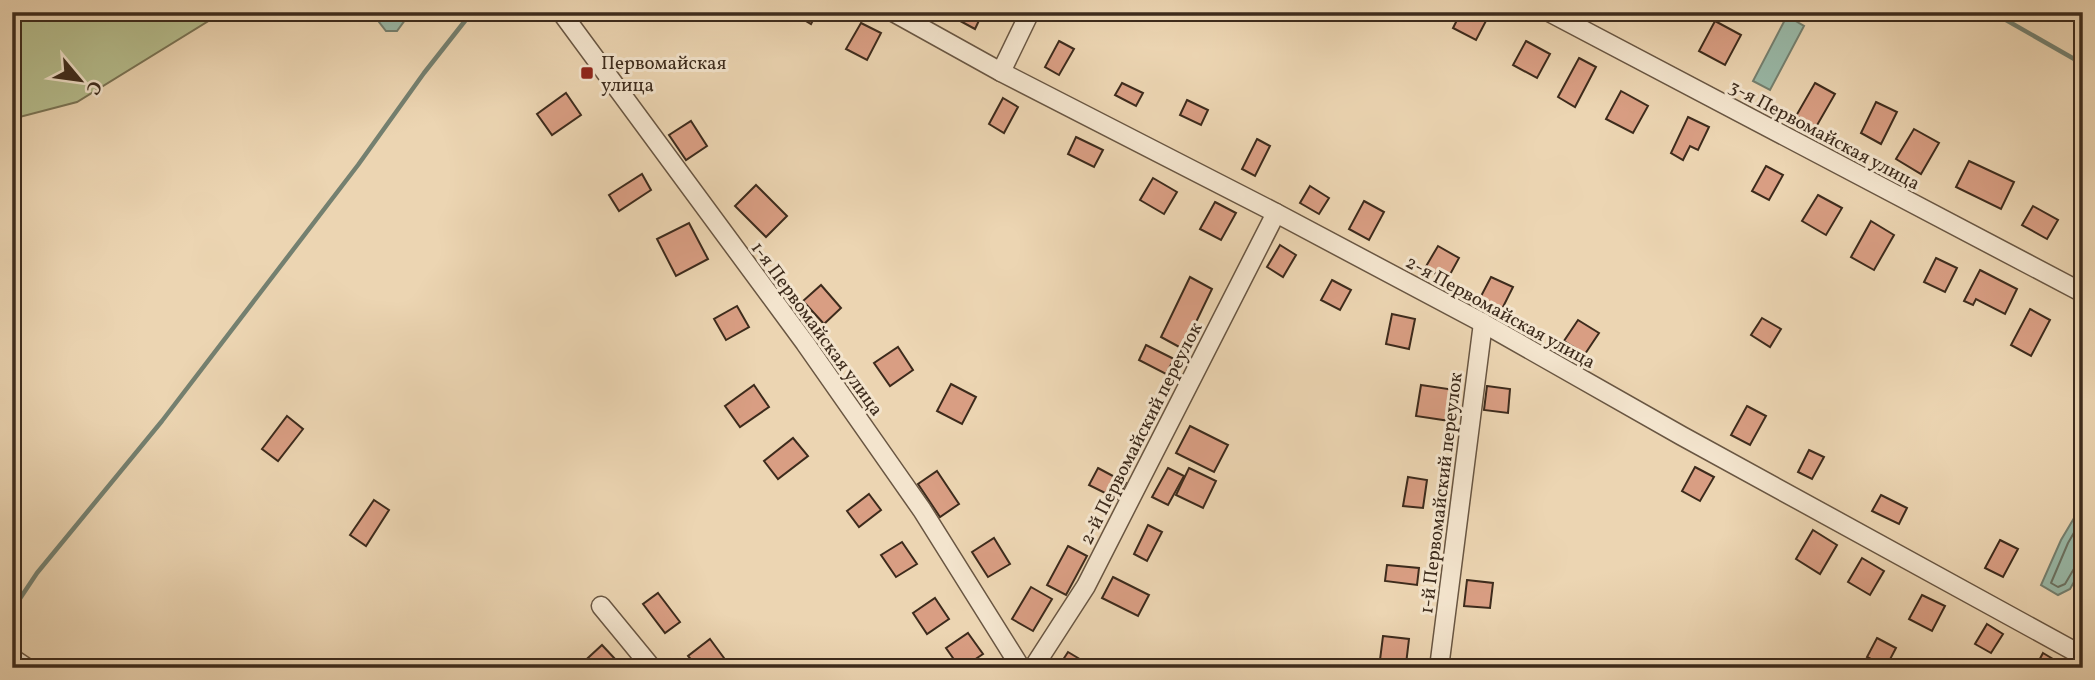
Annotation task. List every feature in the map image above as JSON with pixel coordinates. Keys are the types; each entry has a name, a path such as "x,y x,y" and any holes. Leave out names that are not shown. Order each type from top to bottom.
{"street":[{"name":"2-я Первомайская улица","path":"893,12 1001,72 1483,323 1682,436 2083,656"},
{"path":"1001,72 1030,12"},
{"name":"3-я Первомайская улица","path":"1549,12 2083,293"},
{"name":"1-я Первомайская улица","path":"566,15 797,332 914,499 1021,668"},
{"name":"2-й Первомайский переулок","path":"1033,668 1086,586 1276,213"},
{"name":"1-й Первомайский переулок","path":"1439,668 1483,323"},
{"path":"601,606 652,668"},
{"path":"12,658 27,668"}],"green space":[{"path":"12,12 223,12 77,102 12,119"}],"water":[{"path":"381,12 402,12 405,20 397,31 386,31 379,22"},
{"path":"1787,16 1804,26 1770,90 1753,81"},
{"path":"2083,503 2083,566 2070,589 2058,595 2041,585 2061,540"}],"building":[{"path":"791,12 817,12 811,24"},
{"path":"953,12 983,12 975,29 951,16"},
{"path":"1461,12 1474,12 1487,19 1476,40 1453,28"},
{"path":"1715,21 1741,35 1725,65 1699,51"},
{"path":"861,23 881,33 867,60 846,49"},
{"path":"1059,41 1074,49 1059,75 1045,67"},
{"path":"1526,41 1550,54 1537,78 1513,65"},
{"path":"1579,58 1596,67 1575,107 1558,97"},
{"path":"1122,83 1143,93 1136,106 1115,95"},
{"path":"1815,83 1835,94 1816,127 1796,116"},
{"path":"1621,91 1648,106 1633,133 1606,119"},
{"path":"566,93 581,115 552,135 537,114"},
{"path":"1003,98 1018,107 1004,133 989,124"},
{"path":"1187,100 1208,110 1201,125 1180,115"},
{"path":"1876,102 1897,112 1881,144 1861,133"},
{"path":"1688,117 1709,127 1698,150 1690,146 1683,160 1671,153"},
{"path":"691,121 707,146 686,160 669,135"},
{"path":"1914,129 1939,143 1921,174 1896,159"},
{"path":"1076,137 1103,150 1094,167 1068,154"},
{"path":"1257,139 1270,146 1255,176 1242,169"},
{"path":"1969,161 2014,182 2001,209 1956,187"},
{"path":"1766,166 1783,175 1769,200 1752,191"},
{"path":"642,174 651,190 619,211 609,195"},
{"path":"1153,178 1177,192 1164,214 1140,200"},
{"path":"756,185 787,216 766,237 735,206"},
{"path":"1310,186 1329,198 1319,214 1300,203"},
{"path":"1818,195 1842,208 1826,235 1802,221"},
{"path":"1364,201 1384,212 1369,240 1349,229"},
{"path":"1215,202 1236,213 1221,240 1200,229"},
{"path":"2033,206 2058,220 2047,239 2022,225"},
{"path":"2083,220 2083,237 2075,234"},
{"path":"1871,221 1894,235 1874,270 1851,257"},
{"path":"689,223 708,259 676,276 657,239"},
{"path":"1280,245 1296,255 1283,277 1267,267"},
{"path":"1438,246 1459,258 1447,280 1425,268"},
{"path":"1936,258 1957,268 1945,292 1924,282"},
{"path":"1980,270 2017,289 2005,314 1976,299 1973,305 1964,301"},
{"path":"1190,277 1212,289 1183,349 1161,337"},
{"path":"1491,277 1513,287 1501,311 1479,300"},
{"path":"1332,280 1351,290 1340,310 1321,300"},
{"path":"821,285 841,308 824,324 803,301"},
{"path":"737,306 749,327 726,340 714,319"},
{"path":"2030,309 2050,320 2031,356 2011,345"},
{"path":"1392,314 1415,319 1409,349 1386,344"},
{"path":"1762,318 1781,329 1770,347 1751,335"},
{"path":"1578,320 1599,333 1585,354 1564,341"},
{"path":"1146,345 1174,359 1166,374 1139,360"},
{"path":"898,347 913,370 890,386 874,363"},
{"path":"951,384 976,397 962,424 937,411"},
{"path":"754,385 769,407 740,427 725,406"},
{"path":"1421,385 1455,390 1450,421 1416,416"},
{"path":"1487,386 1510,389 1508,413 1484,410"},
{"path":"1747,406 1766,416 1750,445 1731,435"},
{"path":"287,416 303,429 278,461 262,449"},
{"path":"1190,426 1228,445 1214,472 1176,453"},
{"path":"793,438 808,456 778,479 764,461"},
{"path":"1809,450 1824,457 1812,479 1798,472"},
{"path":"1695,467 1714,477 1700,501 1682,491"},
{"path":"1098,468 1126,483 1117,499 1089,485"},
{"path":"1168,468 1184,476 1168,505 1152,497"},
{"path":"1189,468 1216,481 1203,508 1176,495"},
{"path":"937,471 959,504 940,517 918,484"},
{"path":"1408,477 1427,480 1423,508 1403,506"},
{"path":"869,494 881,510 859,527 847,511"},
{"path":"1881,495 1907,508 1899,524 1872,511"},
{"path":"374,500 389,510 366,546 350,535"},
{"path":"1148,525 1162,532 1147,561 1134,554"},
{"path":"1813,530 1837,545 1820,574 1796,559"},
{"path":"994,538 1010,564 988,577 972,552"},
{"path":"2000,540 2018,549 2003,577 1985,568"},
{"path":"902,542 917,564 896,577 881,555"},
{"path":"1068,546 1087,556 1066,595 1047,585"},
{"path":"1862,558 1884,571 1870,595 1848,582"},
{"path":"1387,565 1419,568 1417,585 1385,581"},
{"path":"1113,577 1149,595 1138,616 1102,598"},
{"path":"1467,580 1493,583 1490,608 1464,606"},
{"path":"1031,587 1052,599 1033,631 1012,619"},
{"path":"658,593 680,622 665,633 643,604"},
{"path":"1922,595 1945,606 1932,631 1909,619"},
{"path":"935,598 949,619 927,634 913,613"},
{"path":"1987,624 2003,634 1991,653 1975,644"},
{"path":"968,633 983,654 960,668 946,648"},
{"path":"1383,636 1409,639 1406,664 1380,660"},
{"path":"1877,638 1896,648 1886,667 1867,657"},
{"path":"710,639 724,658 711,668 698,668 688,656"},
{"path":"602,645 616,660 608,668 577,668"},
{"path":"1068,652 1083,661 1078,668 1059,666"},
{"path":"2043,653 2068,668 2035,668"},
{"path":"1457,661 1481,663 1480,668 1457,668"}],"waterway":[{"path":"13,609 37,573 162,421 472,12"},
{"path":"1992,12 2083,64"}],"place":[{"name":"Первомайская улица","path":"587,73"}]}
